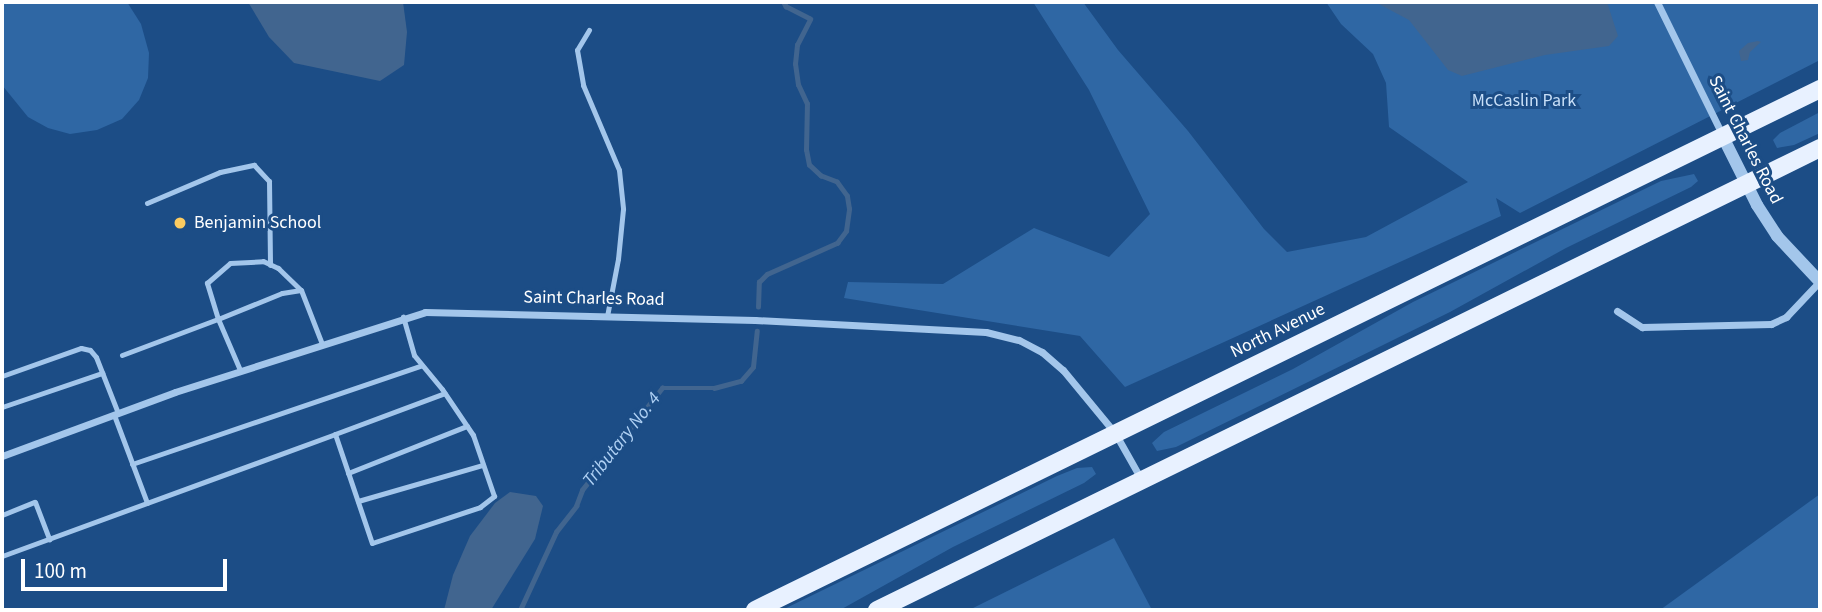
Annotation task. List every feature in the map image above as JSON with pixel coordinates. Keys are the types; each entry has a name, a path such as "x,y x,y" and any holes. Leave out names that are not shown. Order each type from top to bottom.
{"main road":[{"name":"North Avenue","path":"755,610 1820,89"},
{"path":"877,610 1820,148"}],"street":[{"name":"Saint Charles Road","path":"1657,2 1746,183 1777,236 1820,281"},
{"path":"1617,311 1642,327 1771,324 1786,317 1820,281"},
{"name":"Saint Charles Road","path":"2,456 240,370 425,312 607,316 986,332 1019,340 1042,352 1063,370 1115,433 1141,479"}],"lane":[{"path":"589,30 577,50 583,85 619,170 623,209 618,259 607,316"},
{"path":"147,203 220,172 254,165 269,181 270,265"},
{"path":"240,370 218,319 208,283 230,263 263,261 301,290 322,344"},
{"path":"122,355 282,293 301,290"},
{"path":"335,434 372,543 480,507 494,496 467,426 445,393 414,355 403,317"},
{"path":"2,376 81,348 90,350 102,373 147,503"},
{"path":"132,464 422,365"},
{"path":"2,407 102,373"},
{"path":"2,556 445,393"},
{"path":"348,472 467,426"},
{"path":"358,501 483,465"},
{"path":"2,515 35,502 49,539"}],"green space":[{"path":"2,2 127,2 141,24 149,53 148,78 139,100 122,119 97,130 70,134 48,128 28,117 2,85"},
{"name":"McCaslin Park","path":"1033,2 1083,2 1118,50 1188,131 1264,229 1287,252 1366,237 1468,182 1389,127 1386,83 1373,54 1341,24 1326,2 1820,2 1820,60 1520,213 1496,198 1501,216 1125,387 1080,336 844,298 848,282 943,284 1034,228 1109,257 1150,214 1089,90"},
{"path":"1820,112 1820,133 1794,145 1777,148 1773,140 1780,133"},
{"path":"1694,174 1698,181 1691,187 1566,248 1450,312 1176,447 1157,451 1152,443 1164,432 1293,369 1413,302 1661,181"},
{"path":"1092,467 1096,474 1084,483 953,547 840,610 782,610 1057,476 1077,468"},
{"path":"1820,494 1820,610 1660,610"},
{"path":"1114,538 1152,610 969,610"}],"shaded area":[{"path":"248,2 403,2 407,32 404,65 380,81 294,63 269,37"},
{"path":"1375,2 1607,2 1618,36 1609,46 1545,55 1462,76 1448,70 1409,20"},
{"path":"1761,42 1750,52 1748,60 1741,61 1739,51 1748,43"},
{"path":"510,492 536,496 543,506 535,539 491,610 444,610 453,575 470,536 495,503"}],"waterway":[{"name":"Tributary No. 4","path":"758,307 759,282 767,274 837,243 846,231 849,209 847,196 837,182 821,176 809,165 806,150 807,104 798,85 795,64 797,45 810,19 786,7 783,2"},
{"name":"Tributary No. 4","path":"520,610 556,532 576,506 582,490 662,388 714,388 741,381 753,367 757,331"}],"place":[{"name":"Benjamin School","path":"180,223"}]}
